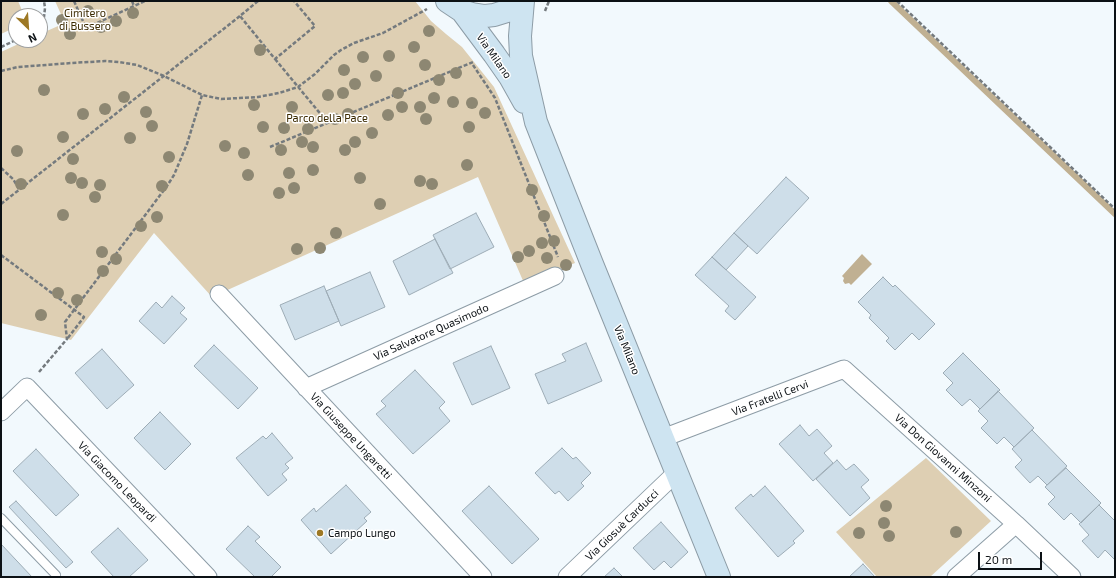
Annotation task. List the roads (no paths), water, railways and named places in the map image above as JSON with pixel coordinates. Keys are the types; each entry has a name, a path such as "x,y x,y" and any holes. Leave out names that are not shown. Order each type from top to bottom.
{"street":[{"name":"Via Milano","path":"446,7 481,16 494,15 510,10 522,1"},
{"name":"Via Milano","path":"522,1 520,36 521,56 536,122 719,577"},
{"name":"Via Milano","path":"446,7 501,63 536,122"},
{"name":"Via Salvatore Quasimodo","path":"306,388 555,276"},
{"name":"Via Giuseppe Ungaretti","path":"219,294 483,577"},
{"name":"Via Fratelli Cervi","path":"663,438 844,369 870,392"},
{"name":"Via Giacomo Leopardi","path":"1,412 27,387 208,577"},
{"name":"Via Don Giovanni Minzoni","path":"870,392 1016,524 1072,577"},
{"name":"Via Giosuè Carducci","path":"567,577 677,472"},
{"path":"956,577 1016,524"}],"lane":[{"path":"1,518 56,575"}],"waterway":[{"path":"891,1 1115,214"}],"place":[{"name":"Campo Lungo","path":"320,533"}],"park label":[{"name":"Cimitero di Bussero","path":"85,19"},
{"name":"Parco della Pace","path":"327,118"}]}
